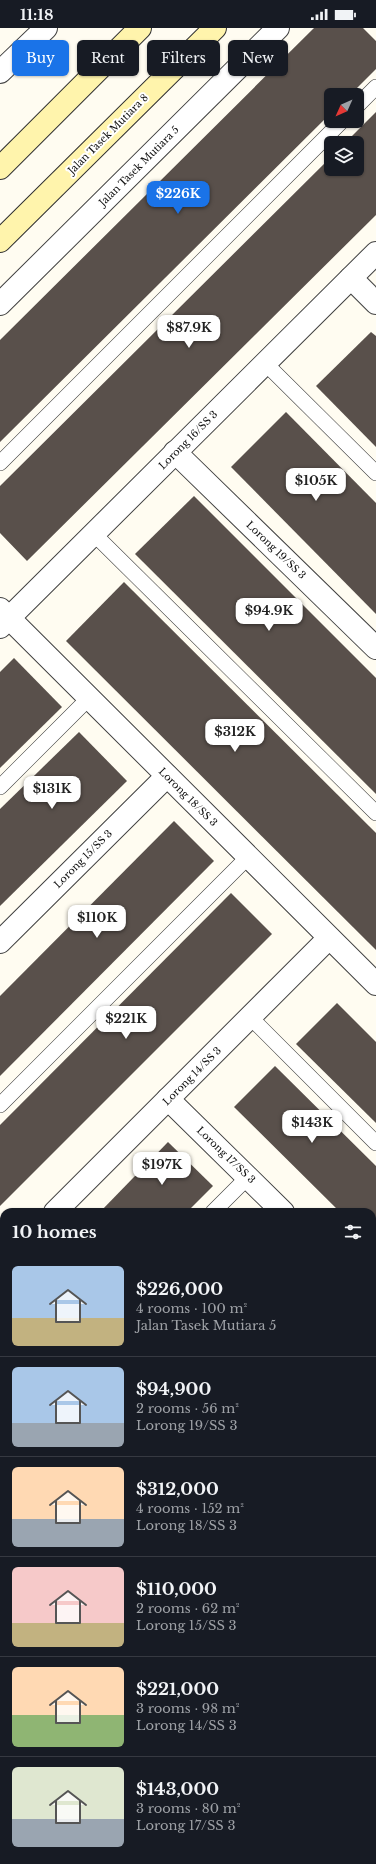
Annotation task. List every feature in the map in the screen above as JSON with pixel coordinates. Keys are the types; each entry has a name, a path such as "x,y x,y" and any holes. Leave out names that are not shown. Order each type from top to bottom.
{"street":[{"path":"4,60 46,28"},
{"path":"0,168 140,28"},
{"name":"Jalan Tasek Mutiara 8","path":"0,241 215,28"},
{"name":"Jalan Tasek Mutiara 5","path":"0,304 278,28"},
{"name":"Lorong 16/SS 3","path":"3,618 94,534 376,253"},
{"path":"351,278 376,303"},
{"name":"Lorong 19/SS 3","path":"175,452 376,648"},
{"name":"Lorong 18/SS 3","path":"3,618 89,698 376,984"},
{"name":"Lorong 15/SS 3","path":"0,942 167,776"},
{"name":"Lorong 14/SS 3","path":"59,1208 329,938"},
{"name":"Lorong 17/SS 3","path":"168,1099 279,1208"}],"lane":[{"path":"364,99 376,87"},
{"path":"0,463 335,128"},
{"path":"265,363 376,474"},
{"path":"94,534 376,813"},
{"path":"0,787 89,698"},
{"path":"0,1105 248,857"},
{"path":"250,1018 376,1143"},
{"path":"217,1208 248,1177"}],"building":[{"path":"314,28 363,28 376,41 376,69 357,88 324,88 324,120 0,442 0,340 266,76 288,76 288,54"},
{"path":"376,112 376,215 27,561 0,533 0,486 324,164 324,176 364,176 364,136 352,136 360,128 364,128 364,124"},
{"path":"371,332 376,336 376,447 316,386"},
{"path":"286,412 376,503 376,614 231,467"},
{"path":"194,496 376,678 376,794 135,554"},
{"path":"124,582 376,833 376,950 66,641"},
{"path":"14,658 62,707 0,768 0,672"},
{"path":"79,732 127,781 0,906 0,809"},
{"path":"174,821 214,861 0,1076 0,996"},
{"path":"231,893 272,934 0,1206 0,1125"},
{"path":"337,1003 376,1042 376,1123 296,1044"},
{"path":"275,1066 376,1166 376,1208 336,1208 234,1107"},
{"path":"168,1142 213,1186 191,1208 104,1208"}]}
